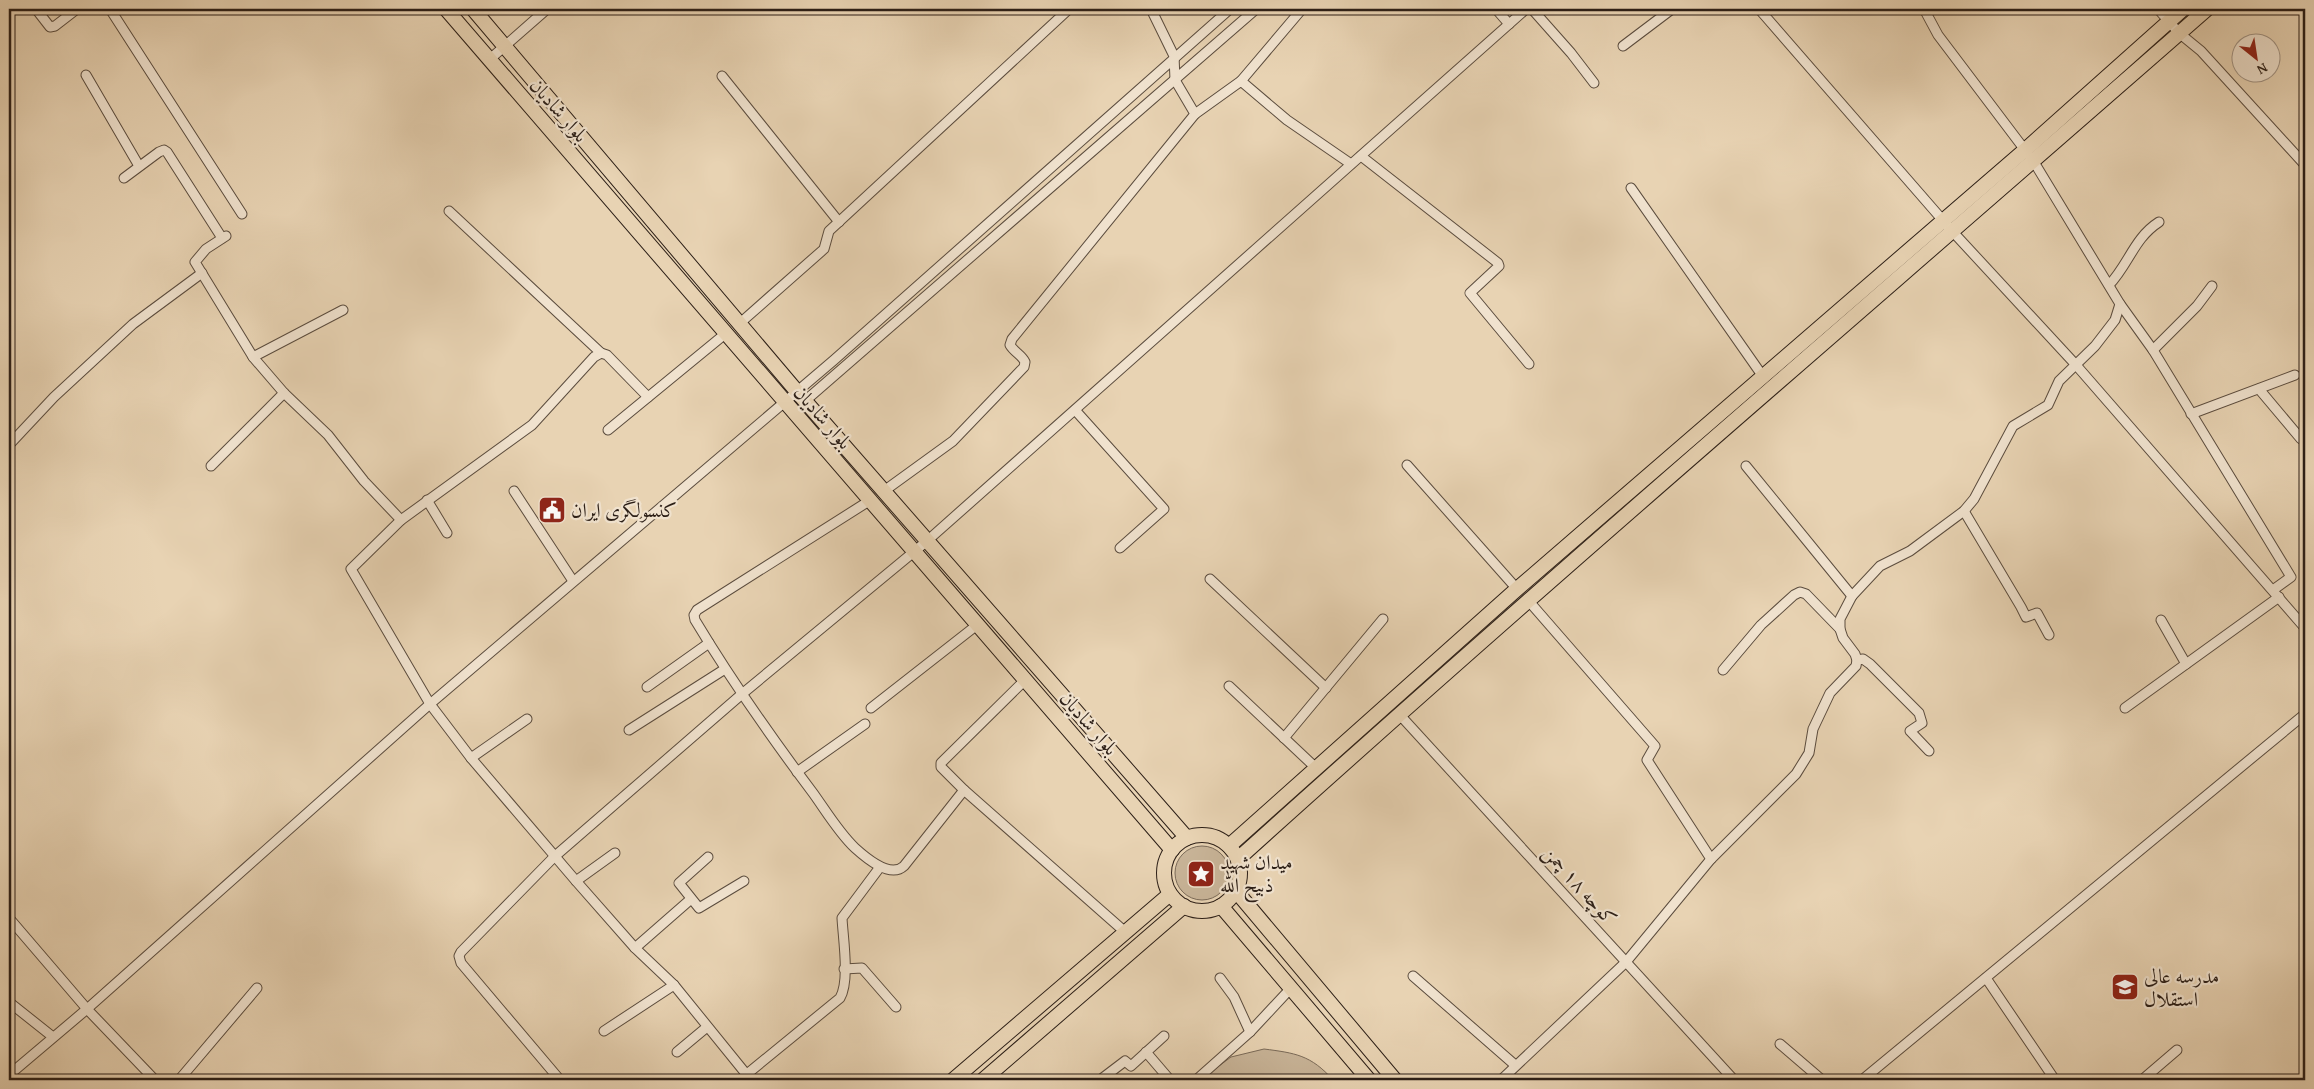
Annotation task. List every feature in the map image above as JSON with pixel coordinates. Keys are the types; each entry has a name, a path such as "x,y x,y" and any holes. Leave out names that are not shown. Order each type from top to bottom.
{"main road":[{"name":"بلوار شادیان","path":"446,9 1172,850"},
{"name":"بلوار شادیان","path":"473,9 801,396 1187,838"},
{"path":"1229,846 1517,589 1764,378 2183,9"},
{"path":"1238,859 1527,600 2034,162 2207,9"},
{"path":"1209,835 1220,839 1229,846 1238,859 1240,875 1236,890 1221,906 1209,910 1196,910 1184,906 1170,894 1165,883 1164,871 1166,860 1172,850 1187,838 1209,835"},
{"path":"1236,890 1395,1080"},
{"path":"953,1080 1124,931 1170,894"},
{"path":"983,1080 1184,906"},
{"path":"1221,906 1369,1080"}],"street":[{"path":"36,9 50,27 55,26 77,9"},
{"path":"110,9 242,214"},
{"path":"490,59 548,9"},
{"path":"739,324 824,249 827,233 1069,9"},
{"path":"1152,9 1174,56 1175,80 1195,114"},
{"path":"801,396 1174,56 1230,9"},
{"path":"9,1075 87,1009 430,704 573,581 784,402 801,396 1175,80 1256,9"},
{"path":"884,491 953,441 1024,367 1026,362 1010,345 1012,339 1195,114 1241,81 1302,9"},
{"path":"1496,9 1509,24"},
{"path":"560,1080 461,963 459,956 554,857 742,694 927,541 1526,9"},
{"path":"1532,9 1572,53 1594,83"},
{"path":"1623,46 1672,9"},
{"path":"1759,9 1943,221 2076,365 2305,628"},
{"path":"1924,9 1938,35 2034,162 2120,304 2153,350 2291,577 2276,594 2186,664 2125,708"},
{"path":"2158,9 2179,33 2201,51 2305,165"},
{"path":"86,75 139,166"},
{"path":"722,76 839,222"},
{"path":"1241,81 1287,120 1351,164"},
{"path":"124,178 159,152 164,150 166,152 224,237 206,249 196,263 253,357 284,393 328,435 364,480 402,520"},
{"path":"1361,156 1498,263 1499,266 1470,293 1529,364"},
{"path":"1631,188 1764,378"},
{"path":"449,211 601,353 607,355 648,397"},
{"path":"2109,285 2121,273 2139,239 2159,222"},
{"path":"9,444 54,397 134,324 202,273"},
{"path":"2153,350 2197,306 2212,286"},
{"path":"1501,1080 1626,962 1710,859 1796,774 1809,753 1813,730 1830,693 1856,666 1857,660 1843,638 1840,629 1840,619 1852,596 1880,566 1910,551 1964,511 1974,499 2012,426 2048,405 2059,382 2115,320 2120,304"},
{"path":"253,357 342,310"},
{"path":"608,430 725,334"},
{"path":"601,353 594,358 532,425 481,464 427,500 402,520 351,569 430,704 471,758 554,857 635,948 674,985 749,1077 840,998 844,992 842,918 880,867"},
{"path":"2191,414 2295,375"},
{"path":"2259,389 2301,439"},
{"path":"210,466 284,393"},
{"path":"1075,410 1164,509 1120,548"},
{"path":"1407,465 1517,589"},
{"path":"1746,466 1852,596"},
{"path":"514,491 573,581"},
{"path":"427,500 447,533"},
{"path":"869,500 697,610 694,615 695,620 742,694 854,847 880,867 897,870 904,866 964,790"},
{"path":"1964,511 2026,618 2038,613 2049,635"},
{"path":"1210,579 1326,688"},
{"path":"1723,670 1760,625 1794,595 1800,592 1806,594 1840,629"},
{"path":"1527,600 1656,746 1647,760 1710,859"},
{"path":"1284,738 1383,619"},
{"path":"2161,620 2186,664"},
{"path":"871,708 977,624"},
{"path":"647,687 709,643"},
{"path":"1857,660 1863,659 1870,664 1919,713 1922,723 1910,731 1929,751"},
{"path":"629,730 725,669"},
{"path":"1025,680 941,763 941,767 964,790 1124,931"},
{"path":"1229,686 1316,768"},
{"name":"كوچه ١٨ چمن","path":"1399,714 1734,1080"},
{"path":"1862,1080 2305,714"},
{"path":"471,758 527,719"},
{"path":"798,772 865,724"},
{"path":"576,882 615,853"},
{"path":"708,857 679,883 699,908 744,881"},
{"path":"635,948 691,899"},
{"path":"9,919 87,1009 155,1080"},
{"path":"844,969 862,968 896,1007"},
{"path":"1413,976 1515,1066"},
{"path":"1220,978 1234,997 1250,1032"},
{"path":"1986,978 2055,1080"},
{"path":"604,1031 674,985"},
{"path":"179,1080 257,988"},
{"path":"1196,1080 1250,1032 1291,988"},
{"path":"9,1002 53,1037"},
{"path":"677,1052 707,1027"},
{"path":"1100,1080 1124,1061 1131,1066 1164,1036"},
{"path":"1780,1044 1822,1080"},
{"path":"2142,1080 2177,1050"},
{"path":"1146,1052 1170,1080"}],"shaded area":[{"path":"1202,846 1212,848 1221,854 1227,863 1229,873 1227,883 1221,892 1212,898 1202,900 1192,898 1183,892 1177,883 1175,873 1177,863 1183,854 1192,848"},
{"path":"1264,1049 1294,1054 1310,1060 1333,1080 1200,1080 1231,1057"}],"place":[{"name":"کنسولگری ایران","path":"552,510"},
{"name":"میدان شهید ذبیح الله","path":"1201,874"},
{"name":"مدرسه عالی استقلال","path":"2125,987"}]}
